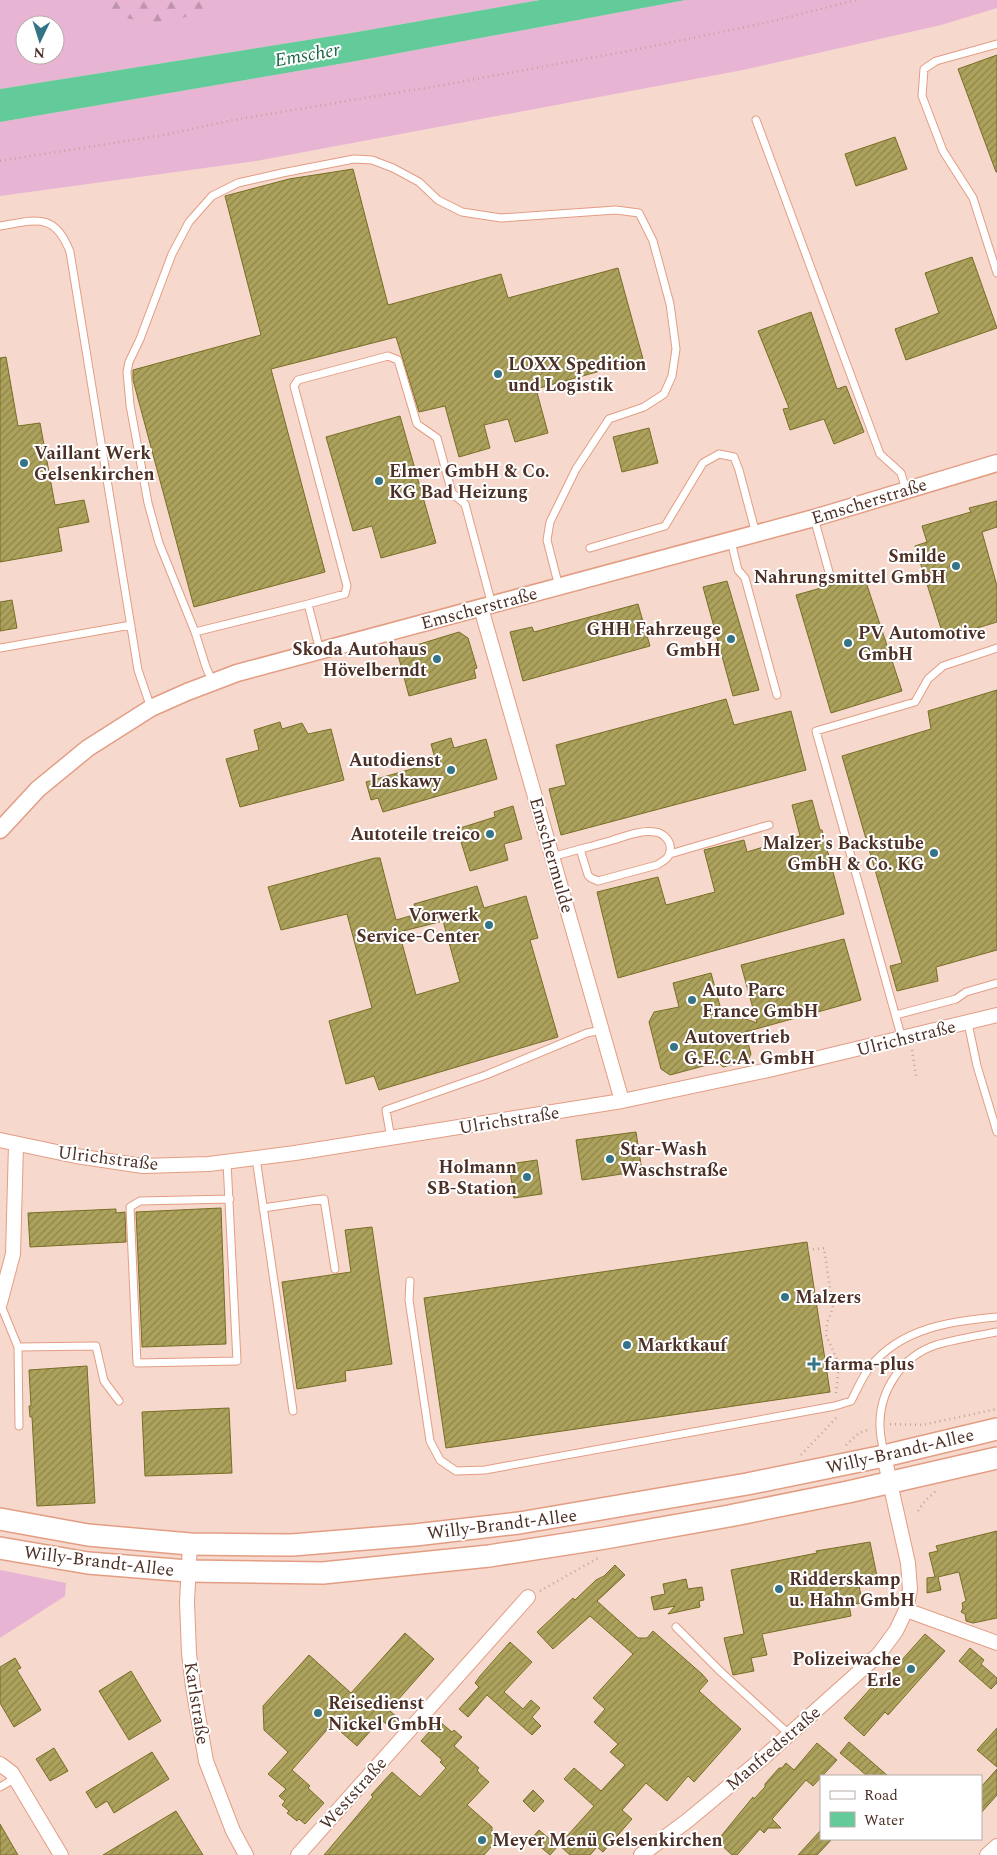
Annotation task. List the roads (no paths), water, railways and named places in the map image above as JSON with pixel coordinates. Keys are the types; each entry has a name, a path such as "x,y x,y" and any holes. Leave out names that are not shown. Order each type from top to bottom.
{"main road":[{"name":"Willy-Brandt-Allee","path":"0,1519 88,1535 190,1544 292,1545 415,1535 520,1523 737,1486 884,1456 997,1429"},
{"name":"Willy-Brandt-Allee","path":"0,1548 88,1564 188,1571 322,1573 489,1556 605,1538 729,1516 890,1483 997,1458"}],"street":[{"name":"Emscherstraße","path":"0,830 38,789 88,748 151,708 237,673 731,541 997,463"},
{"name":"Emschermulde","path":"486,607 552,857 622,1101"},
{"name":"Ulrichstraße","path":"0,1140 16,1145 143,1166 227,1162 390,1139 622,1101 773,1070 997,1015"},
{"path":"0,1303 13,1254 16,1145"},
{"name":"Manfredstraße","path":"641,1855 687,1821 764,1758 879,1654 896,1631 906,1610 910,1589 908,1563 884,1456"},
{"name":"Karlstraße","path":"190,1544 187,1602 189,1654 206,1761 233,1832 246,1855"},
{"name":"Weststraße","path":"298,1855 528,1597"},
{"path":"906,1610 997,1643"},
{"path":"0,1764 16,1778 61,1855"},
{"path":"987,1855 997,1846"}],"lane":[{"path":"997,44 936,61 924,69 922,96 943,151 973,198 997,273"},
{"path":"756,120 880,454 901,473 906,491"},
{"path":"213,682 159,543 148,502 130,405 127,372 129,362 140,340 172,254 189,222 212,196 238,183 282,172 354,159 372,160 393,168 419,182 438,200 462,212 501,218 616,210 639,213 649,234 670,304 676,349 672,376 664,394 644,407 609,419 576,469 550,522 547,540 559,587"},
{"path":"0,226 33,221 51,224 64,235 70,252 138,670 151,708"},
{"path":"195,632 345,594 347,586 294,386 298,380 388,356 398,360 417,424 437,438 452,493 465,504 486,607"},
{"path":"590,548 666,526 703,464 720,454 734,457 756,534"},
{"path":"814,518 828,572"},
{"path":"731,541 738,570 746,578 777,695"},
{"path":"308,604 320,651"},
{"path":"0,648 131,625"},
{"path":"906,1038 896,1015 816,731 915,702 928,679 944,666 997,648"},
{"path":"580,849 588,875 598,881 657,865 666,860 670,854 769,826"},
{"path":"552,857 640,833 655,832 662,834 668,840 670,854"},
{"path":"896,1015 956,999 966,992 997,983"},
{"path":"968,1023 977,1066 997,1132"},
{"path":"390,1139 386,1110 486,1074 587,1034 603,1030"},
{"path":"256,1158 293,1411"},
{"path":"227,1162 230,1200 237,1361 137,1363 130,1207 140,1201 230,1200"},
{"path":"263,1208 324,1199 335,1269"},
{"path":"410,1281 409,1300 430,1441 440,1460 456,1471 485,1470 835,1406 851,1401 870,1367 880,1356 907,1337 947,1323 997,1317"},
{"path":"0,1303 18,1347 19,1426"},
{"path":"884,1456 880,1426 882,1407 886,1389 903,1365 918,1354 935,1346 997,1332"},
{"path":"18,1347 96,1346 104,1380 119,1401"},
{"path":"676,1627 720,1672 789,1734"},
{"path":"0,1788 16,1778"}],"water":[{"name":"Emscher","path":"540,0 686,0 351,62 0,122 0,89 351,33"}],"place":[{"name":"LOXX Spedition und Logistik","path":"498,374"},
{"name":"Vaillant Werk Gelsenkirchen","path":"24,463"},
{"name":"Elmer GmbH & Co. KG Bad Heizung","path":"379,481"},
{"name":"Smilde Nahrungsmittel GmbH","path":"956,566"},
{"name":"GHH Fahrzeuge GmbH","path":"731,639"},
{"name":"PV Automotive GmbH","path":"848,643"},
{"name":"Skoda Autohaus Hövelberndt","path":"437,659"},
{"name":"Autodienst Laskawy","path":"451,770"},
{"name":"Autoteile treico","path":"490,834"},
{"name":"Malzer's Backstube GmbH & Co. KG","path":"934,853"},
{"name":"Vorwerk Service-Center","path":"489,925"},
{"name":"Auto Parc France GmbH","path":"692,1000"},
{"name":"Autovertrieb G.E.C.A. GmbH","path":"674,1047"},
{"name":"Star-Wash Waschstraße","path":"610,1159"},
{"name":"Holmann SB-Station","path":"527,1177"},
{"name":"Malzers","path":"785,1297"},
{"name":"Marktkauf","path":"627,1345"},
{"name":"farma-plus","path":"814,1364"},
{"name":"Ridderskamp u. Hahn GmbH","path":"779,1589"},
{"name":"Polizeiwache Erle","path":"911,1669"},
{"name":"Reisedienst Nickel GmbH","path":"318,1713"},
{"name":"Meyer Menü Gelsenkirchen","path":"482,1840"}]}
